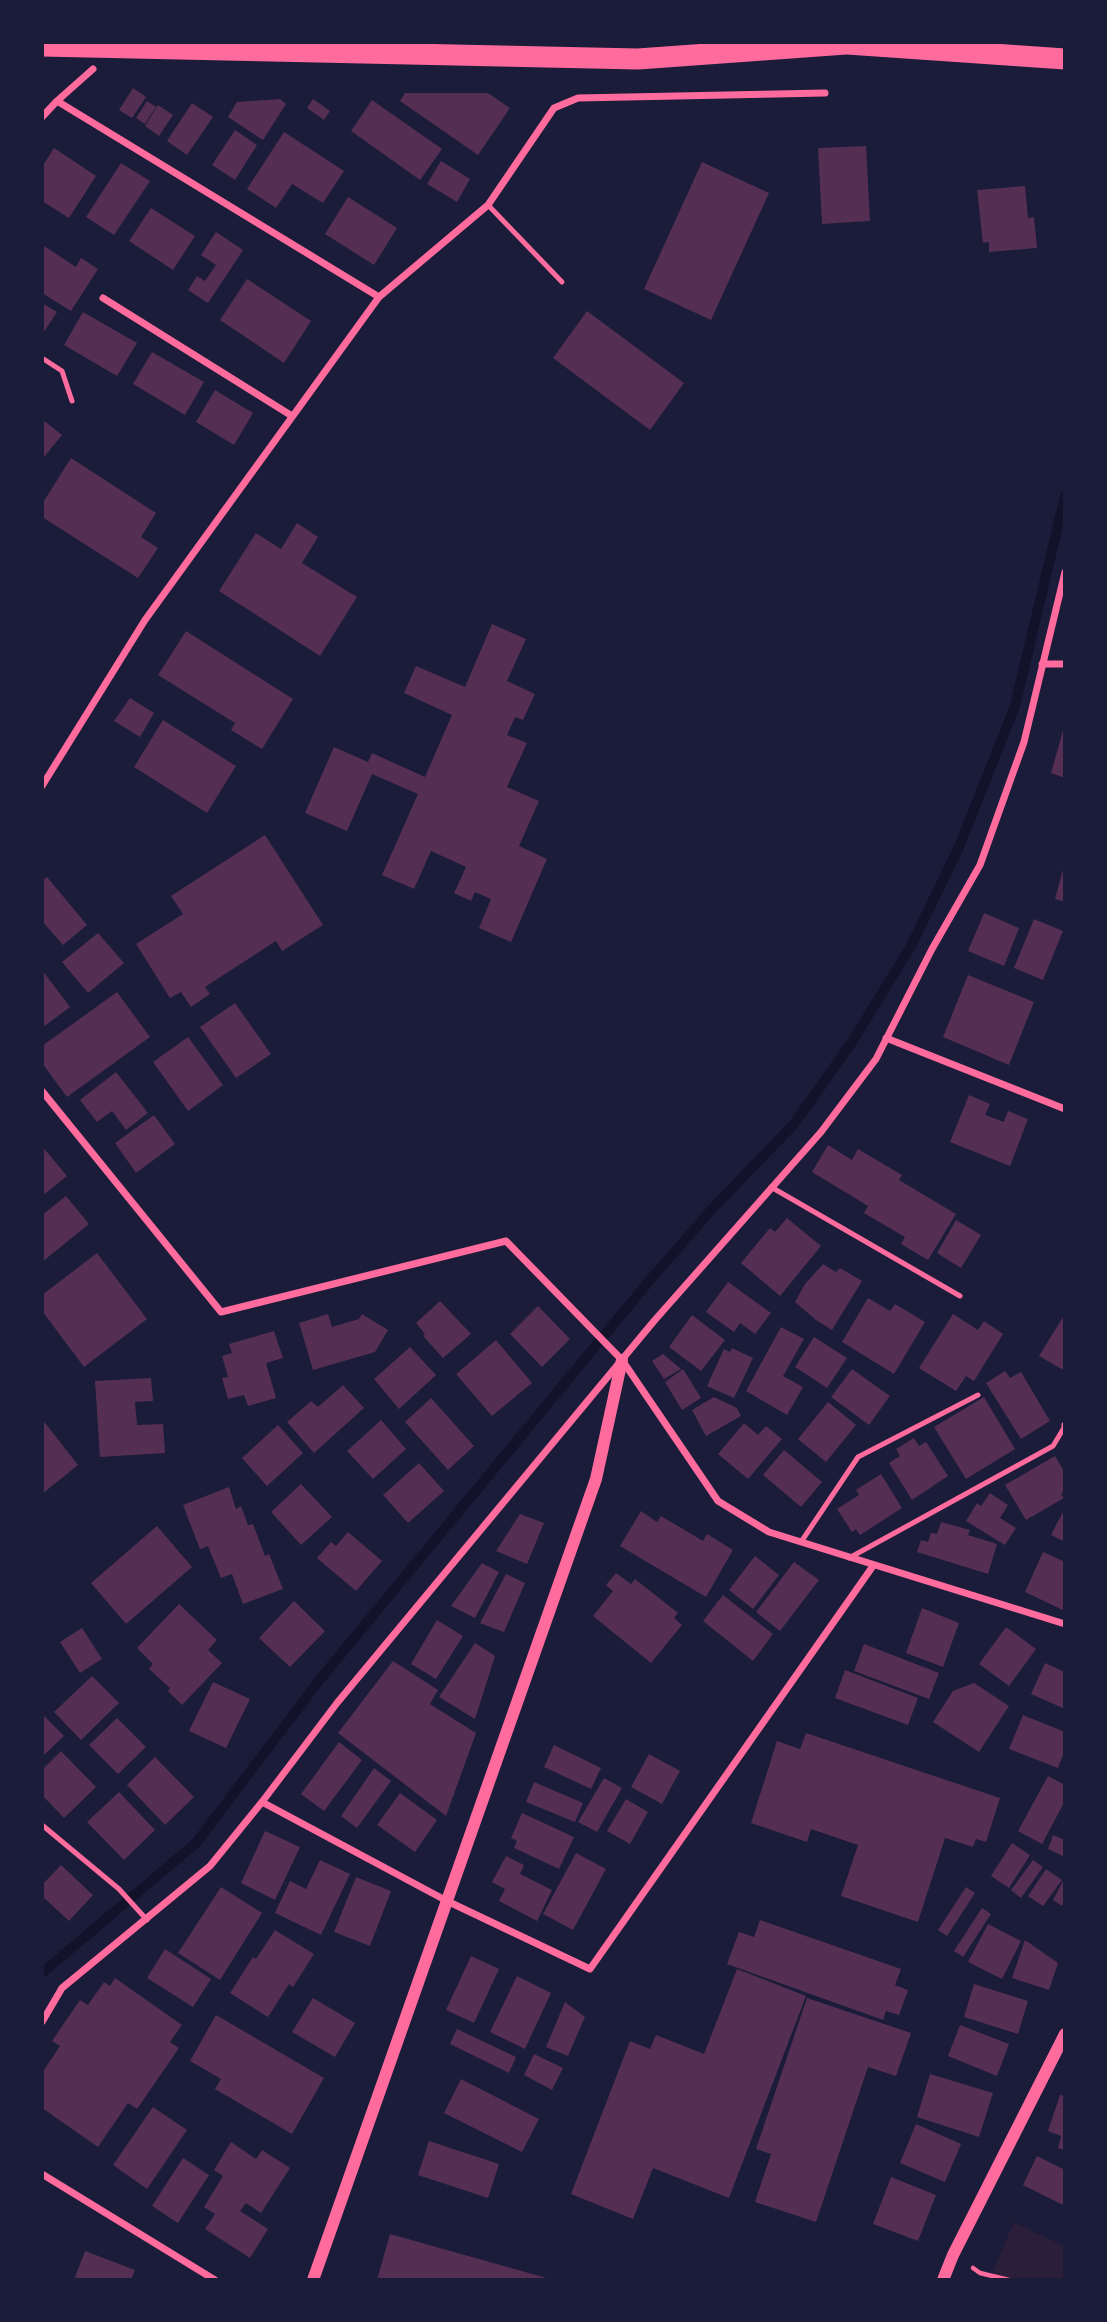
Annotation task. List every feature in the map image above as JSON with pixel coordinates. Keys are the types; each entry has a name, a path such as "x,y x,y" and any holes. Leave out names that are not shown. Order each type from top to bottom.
{"highway":[{"path":"42,46 638,59 838,43 1065,59"}],"street":[{"path":"42,117 93,69"},
{"path":"42,786 145,620 379,297 488,205 554,107 578,98 825,93"},
{"path":"57,101 379,297"},
{"path":"103,298 292,416"},
{"path":"42,2022 62,1988 210,1866 337,1703 622,1360 829,1122 876,1059 932,949 980,865 1024,742 1065,572"},
{"path":"1042,664 1065,664"},
{"path":"886,1038 1065,1109"},
{"path":"42,1091 221,1312 506,1241 622,1360 718,1501 769,1532 1065,1624"},
{"path":"313,2280 596,1479 622,1360"},
{"path":"262,1802 447,1902 590,1969 873,1566"},
{"path":"943,2280 953,2255 1065,2034"},
{"path":"42,2174 215,2280"}],"lane":[{"path":"488,205 562,282"},
{"path":"42,358 62,371 72,401"},
{"path":"771,1187 960,1296"},
{"path":"801,1542 858,1457 978,1395"},
{"path":"849,1558 1053,1446 1065,1426"},
{"path":"42,1825 119,1889 147,1920"}],"path":[{"path":"953,2255 980,2273 1009,2280"}],"shaded area":[{"path":"1014,2222 1065,2247 1065,2280 989,2280"}],"building":[{"path":"133,88 146,97 132,118 119,110"},
{"path":"405,93 488,93 510,108 478,155 400,101"},
{"path":"280,99 286,104 263,140 228,117 237,102"},
{"path":"313,99 330,111 324,120 307,108"},
{"path":"372,100 442,149 420,180 351,131"},
{"path":"147,101 156,107 145,124 136,118"},
{"path":"192,103 213,117 187,155 167,141"},
{"path":"158,105 173,115 159,136 145,126"},
{"path":"235,130 257,145 235,180 212,165"},
{"path":"284,132 344,171 323,203 292,184 276,208 247,189"},
{"path":"866,146 870,221 822,224 818,148"},
{"path":"54,148 96,176 69,218 42,201 42,167"},
{"path":"441,161 470,179 457,202 427,184"},
{"path":"702,162 769,193 711,320 644,289"},
{"path":"121,163 150,181 114,235 86,217"},
{"path":"1025,186 1028,218 1034,217 1037,248 989,252 989,242 983,243 977,190"},
{"path":"348,197 397,228 374,265 325,234"},
{"path":"151,208 195,236 173,270 129,241"},
{"path":"216,232 243,250 208,303 188,290 197,276 205,281 216,265 201,255"},
{"path":"44,246 76,267 81,258 98,269 71,311 42,293"},
{"path":"247,279 311,321 284,363 220,320"},
{"path":"42,303 57,312 42,335"},
{"path":"587,311 684,383 650,430 553,358"},
{"path":"83,312 137,343 117,376 64,345"},
{"path":"152,352 204,382 185,415 133,384"},
{"path":"215,390 253,413 234,445 196,422"},
{"path":"42,419 62,435 44,457 42,455"},
{"path":"71,458 156,513 141,537 158,548 138,578 42,517 42,504"},
{"path":"297,523 318,537 302,563 357,597 320,656 219,591 256,533 281,549"},
{"path":"492,624 526,639 507,681 535,694 523,720 515,717 507,735 527,743 507,787 539,801 519,846 547,859 511,942 479,928 491,899 475,892 471,901 454,893 466,867 431,851 414,889 382,875 418,794 372,774 347,831 305,813 334,747 368,762 372,753 425,777 452,715 404,693 416,666 465,687"},
{"path":"186,631 293,699 262,749 231,730 235,723 158,675"},
{"path":"130,698 154,713 140,737 114,721"},
{"path":"163,720 236,766 207,813 134,767"},
{"path":"1065,727 1065,778 1051,773"},
{"path":"265,835 323,925 282,951 276,941 205,987 210,994 191,1007 181,992 170,998 136,944 183,914 171,896"},
{"path":"1065,866 1065,902 1055,899"},
{"path":"47,877 87,925 63,945 42,921 42,881"},
{"path":"984,913 1019,928 1004,966 968,951"},
{"path":"1034,919 1063,931 1043,980 1014,968"},
{"path":"98,933 124,963 88,993 62,962"},
{"path":"42,970 70,1007 42,1028"},
{"path":"968,975 1034,1002 1009,1065 943,1037"},
{"path":"117,992 150,1037 67,1097 42,1063 42,1046"},
{"path":"235,1003 271,1054 236,1078 200,1027"},
{"path":"188,1037 223,1085 188,1111 153,1062"},
{"path":"116,1072 148,1113 126,1130 112,1111 97,1122 80,1100"},
{"path":"969,1095 990,1104 985,1115 1004,1122 1008,1111 1028,1119 1010,1166 950,1142"},
{"path":"154,1115 175,1144 136,1173 115,1143"},
{"path":"828,1145 852,1160 858,1149 902,1175 899,1180 956,1214 928,1260 901,1244 905,1237 864,1213 868,1206 812,1172"},
{"path":"42,1146 67,1176 42,1196"},
{"path":"66,1196 89,1224 42,1262 42,1215"},
{"path":"787,1218 821,1246 780,1296 741,1263 770,1228 775,1232"},
{"path":"956,1220 981,1235 961,1268 937,1253"},
{"path":"97,1253 147,1319 84,1367 42,1311 42,1295"},
{"path":"823,1264 836,1272 840,1268 862,1281 832,1330 795,1302 805,1284"},
{"path":"728,1282 771,1313 755,1334 740,1323 734,1332 706,1312"},
{"path":"868,1298 890,1311 895,1304 925,1322 894,1374 842,1342"},
{"path":"440,1301 471,1334 443,1358 423,1336 425,1334 416,1323"},
{"path":"538,1306 570,1339 542,1367 510,1334"},
{"path":"328,1314 332,1327 359,1319 362,1314 388,1330 375,1352 313,1370 299,1323"},
{"path":"953,1314 978,1330 984,1321 1003,1334 974,1381 966,1376 956,1391 919,1368"},
{"path":"692,1315 725,1340 701,1371 669,1347"},
{"path":"1063,1317 1065,1319 1065,1371 1039,1356"},
{"path":"781,1327 804,1339 783,1376 803,1387 787,1415 746,1391"},
{"path":"274,1331 283,1358 266,1363 276,1398 248,1406 244,1395 228,1399 222,1378 228,1377 222,1356 232,1353 229,1344"},
{"path":"814,1337 847,1358 827,1388 795,1367"},
{"path":"496,1340 532,1383 492,1416 456,1374"},
{"path":"410,1347 436,1375 399,1409 374,1379"},
{"path":"732,1348 753,1358 734,1398 707,1386 724,1349 730,1352"},
{"path":"663,1354 681,1369 664,1379 652,1361"},
{"path":"683,1369 701,1398 682,1410 665,1382"},
{"path":"852,1369 890,1396 869,1425 831,1397"},
{"path":"1005,1371 1010,1378 1021,1372 1050,1421 1021,1439 986,1383"},
{"path":"151,1378 153,1401 135,1402 137,1425 163,1424 165,1453 100,1457 95,1381"},
{"path":"343,1385 364,1408 314,1453 287,1422 311,1401 318,1407"},
{"path":"714,1397 737,1408 741,1416 706,1436 692,1410"},
{"path":"984,1397 1015,1449 966,1479 934,1427"},
{"path":"431,1398 474,1446 448,1470 405,1422"},
{"path":"828,1402 856,1425 826,1462 798,1439"},
{"path":"42,1419 78,1465 42,1494"},
{"path":"381,1420 406,1449 373,1479 347,1451"},
{"path":"744,1423 758,1435 766,1426 782,1439 748,1479 718,1454"},
{"path":"278,1425 303,1453 267,1486 242,1458"},
{"path":"914,1438 919,1446 926,1442 948,1476 912,1500 889,1463 900,1456 896,1449"},
{"path":"784,1450 822,1482 801,1507 763,1475"},
{"path":"1055,1456 1065,1473 1065,1491 1061,1494 1064,1498 1026,1520 1005,1485"},
{"path":"419,1463 444,1491 408,1523 383,1495"},
{"path":"881,1474 902,1508 860,1535 856,1529 852,1532 837,1509 859,1495 856,1490"},
{"path":"301,1484 332,1517 301,1545 271,1512"},
{"path":"229,1487 236,1509 241,1506 248,1525 253,1524 265,1556 269,1554 283,1589 243,1604 232,1574 221,1578 208,1546 200,1549 183,1505"},
{"path":"990,1493 1008,1505 1000,1518 1016,1528 1005,1545 966,1521 977,1503 981,1506"},
{"path":"1065,1508 1065,1542 1051,1535"},
{"path":"641,1511 657,1522 661,1516 703,1541 707,1534 733,1550 706,1597 620,1546"},
{"path":"520,1514 544,1523 527,1564 496,1551"},
{"path":"941,1522 970,1530 968,1535 997,1544 988,1574 917,1552 921,1540 928,1542 931,1533 937,1534"},
{"path":"157,1526 192,1567 126,1624 91,1583"},
{"path":"348,1532 382,1561 356,1591 317,1558 331,1542 336,1546"},
{"path":"1043,1552 1065,1562 1065,1611 1025,1592"},
{"path":"755,1556 779,1575 753,1609 729,1590"},
{"path":"794,1562 819,1580 780,1631 756,1612"},
{"path":"482,1563 499,1572 475,1618 451,1606"},
{"path":"616,1573 631,1584 635,1579 678,1613 674,1618 682,1625 651,1663 593,1616 613,1591 606,1585"},
{"path":"506,1574 525,1583 504,1632 480,1623"},
{"path":"723,1595 773,1634 753,1661 703,1621"},
{"path":"294,1601 325,1631 290,1667 259,1638"},
{"path":"179,1604 217,1640 208,1650 222,1663 182,1705 168,1691 170,1688 149,1669 153,1664 137,1648"},
{"path":"922,1608 959,1623 943,1667 906,1653"},
{"path":"437,1620 463,1636 436,1679 411,1664"},
{"path":"1006,1627 1036,1649 1009,1686 979,1664"},
{"path":"82,1628 102,1659 80,1673 60,1642"},
{"path":"475,1643 495,1656 475,1719 439,1697"},
{"path":"864,1644 939,1673 929,1699 854,1671"},
{"path":"393,1661 438,1690 430,1704 476,1733 446,1816 338,1733"},
{"path":"1045,1663 1065,1672 1065,1709 1031,1694"},
{"path":"845,1670 918,1698 908,1725 835,1698"},
{"path":"92,1676 119,1703 81,1740 54,1712"},
{"path":"213,1682 250,1699 226,1748 189,1731"},
{"path":"974,1683 1009,1706 979,1752 933,1722 953,1691"},
{"path":"42,1714 64,1736 42,1757"},
{"path":"1023,1715 1065,1732 1065,1750 1058,1768 1009,1749"},
{"path":"117,1718 146,1747 118,1774 89,1745"},
{"path":"806,1733 1000,1798 986,1842 976,1839 973,1847 945,1838 918,1922 841,1896 858,1845 811,1829 807,1842 751,1823 777,1741 800,1749"},
{"path":"339,1742 362,1760 324,1811 301,1794"},
{"path":"554,1745 601,1768 591,1789 544,1767"},
{"path":"61,1751 96,1787 64,1818 42,1795 42,1770"},
{"path":"649,1754 680,1771 662,1804 631,1787"},
{"path":"155,1757 194,1797 165,1825 127,1785"},
{"path":"374,1768 391,1781 357,1828 341,1816"},
{"path":"1048,1776 1065,1785 1065,1801 1042,1844 1018,1831"},
{"path":"604,1778 622,1788 597,1832 578,1822"},
{"path":"534,1782 583,1803 575,1822 526,1802"},
{"path":"119,1792 155,1830 124,1860 87,1822"},
{"path":"400,1793 437,1820 415,1852 377,1825"},
{"path":"626,1799 648,1812 630,1844 607,1831"},
{"path":"522,1813 574,1837 559,1869 514,1848 517,1841 511,1838"},
{"path":"265,1831 300,1847 275,1900 241,1883"},
{"path":"1053,1835 1065,1840 1065,1857 1048,1849"},
{"path":"1012,1843 1030,1855 1009,1888 991,1876"},
{"path":"576,1853 606,1869 573,1930 543,1914"},
{"path":"506,1856 524,1865 520,1874 552,1890 537,1921 499,1901 505,1889 492,1882"},
{"path":"320,1860 350,1874 321,1935 275,1913 290,1881 306,1889"},
{"path":"1033,1860 1043,1867 1021,1898 1011,1890"},
{"path":"61,1865 93,1895 69,1921 42,1896 42,1885"},
{"path":"1046,1869 1062,1880 1043,1906 1028,1896"},
{"path":"356,1877 391,1891 370,1946 334,1932"},
{"path":"1065,1877 1065,1900 1062,1906 1053,1900"},
{"path":"221,1887 262,1913 220,1980 178,1953"},
{"path":"966,1887 975,1893 947,1936 938,1930"},
{"path":"982,1908 991,1914 963,1957 954,1951"},
{"path":"760,1920 901,1969 895,1985 908,1990 899,2015 886,2011 883,2020 727,1964 739,1932 754,1937"},
{"path":"988,1924 1021,1941 1002,1979 968,1962"},
{"path":"275,1930 314,1954 293,1987 289,1984 268,2017 230,1993 253,1957 256,1959"},
{"path":"1025,1940 1058,1963 1049,1990 1012,1978"},
{"path":"165,1949 211,1979 193,2007 147,1978"},
{"path":"471,1956 499,1969 474,2023 446,2010"},
{"path":"737,1969 806,1996 729,2198 653,2168 633,2219 571,2194 630,2041 650,2049 656,2035 704,2054"},
{"path":"517,1976 551,1993 525,2049 490,2032"},
{"path":"115,1978 182,2025 170,2042 179,2048 137,2109 128,2103 98,2147 42,2108 42,2073 60,2046 52,2041 80,2000 88,2005 104,1982 110,1986"},
{"path":"974,1984 1028,2001 1018,2034 964,2017"},
{"path":"313,1998 355,2023 335,2057 292,2032"},
{"path":"807,1998 911,2033 896,2076 868,2067 816,2222 755,2202 771,2154 756,2149"},
{"path":"565,2002 585,2017 568,2056 546,2047"},
{"path":"216,2015 324,2078 292,2134 215,2089 221,2079 190,2061"},
{"path":"960,2025 1009,2044 997,2076 948,2056"},
{"path":"457,2029 516,2057 509,2073 450,2044"},
{"path":"534,2054 563,2068 552,2090 524,2075"},
{"path":"930,2074 993,2093 979,2137 917,2117"},
{"path":"461,2079 539,2119 522,2152 444,2113"},
{"path":"1060,2095 1065,2096 1065,2150 1058,2148 1061,2136 1048,2131"},
{"path":"153,2107 187,2130 147,2189 113,2165"},
{"path":"916,2124 961,2144 945,2182 900,2163"},
{"path":"429,2141 499,2164 488,2198 418,2175"},
{"path":"231,2142 256,2159 262,2150 290,2168 261,2213 246,2203 240,2211 268,2229 250,2258 205,2229 215,2214 204,2207 223,2176 214,2170"},
{"path":"1037,2156 1065,2170 1065,2206 1023,2185"},
{"path":"183,2158 209,2175 178,2223 152,2206"},
{"path":"891,2177 936,2195 918,2241 873,2224"},
{"path":"390,2234 550,2279 550,2280 377,2280"},
{"path":"85,2251 135,2270 131,2280 74,2280"}],"waterway":[{"path":"42,1973 196,1843 321,1678 650,1280 713,1208 794,1124 852,1042 911,946 959,847 1015,706 1065,496"}]}
